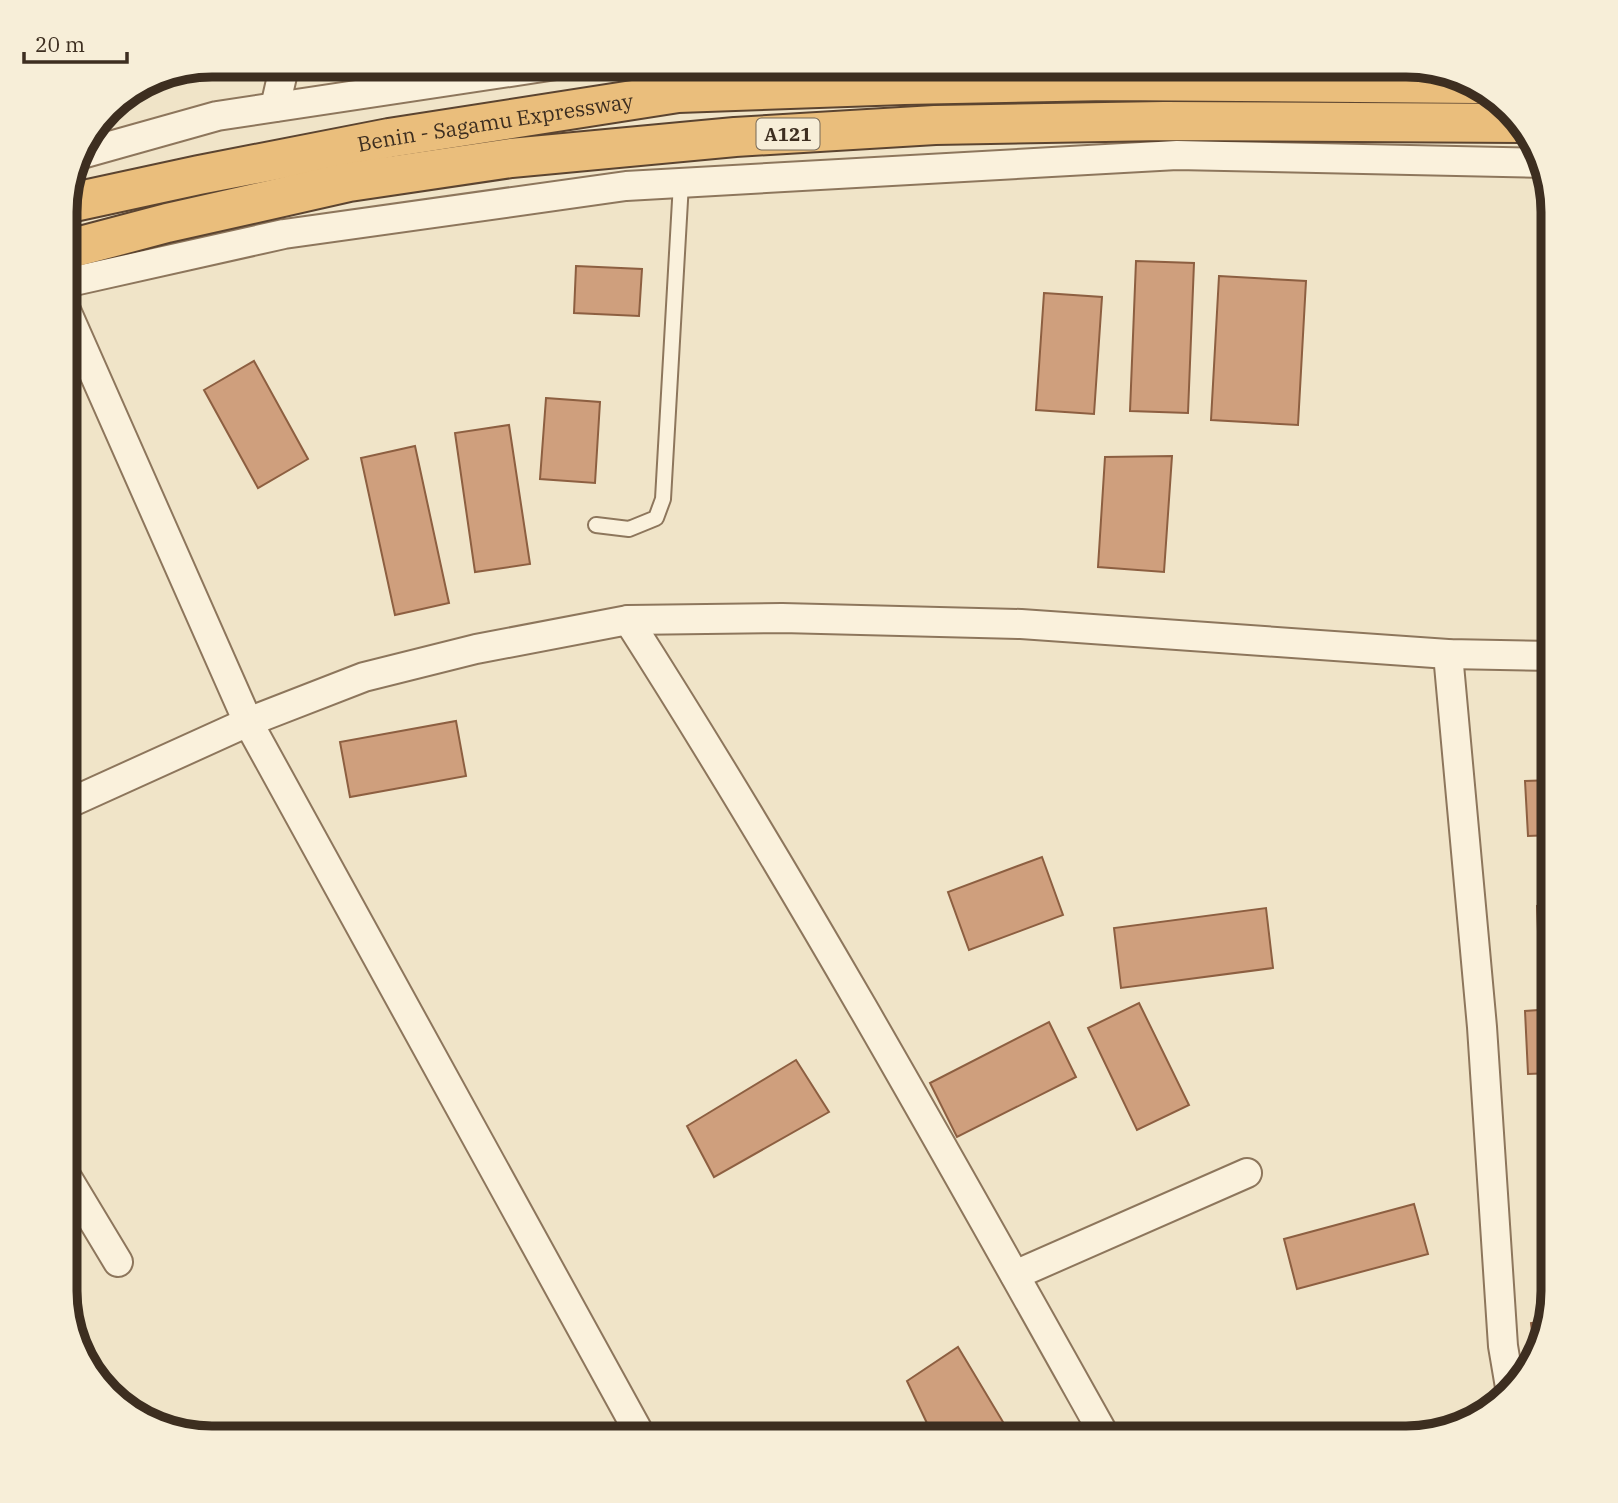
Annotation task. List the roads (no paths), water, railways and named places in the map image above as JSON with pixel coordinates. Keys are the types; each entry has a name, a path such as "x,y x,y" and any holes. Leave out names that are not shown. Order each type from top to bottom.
{"highway":[{"name":"Benin - Sagamu Expressway","path":"77,201 389,138 678,93 1109,81 1447,84"},
{"name":"A121","path":"77,247 167,223 349,182 511,158 735,137 962,124 1164,121 1506,123"}],"street":[{"path":"275,107 282,77"},
{"path":"91,151 217,116 476,77"},
{"path":"77,280 284,234 626,186 1177,155 1532,163"},
{"path":"77,335 247,722 635,1426"},
{"path":"77,799 247,722 364,677 476,649 628,620 782,618 1021,624 1448,654 1541,656"},
{"path":"628,620 721,766 1099,1426"},
{"path":"1448,654 1482,1027 1503,1346 1508,1378"},
{"path":"1015,1275 1247,1174"},
{"path":"77,1194 118,1262"}],"lane":[{"path":"596,525 629,529 656,518 663,499 681,183"}]}
